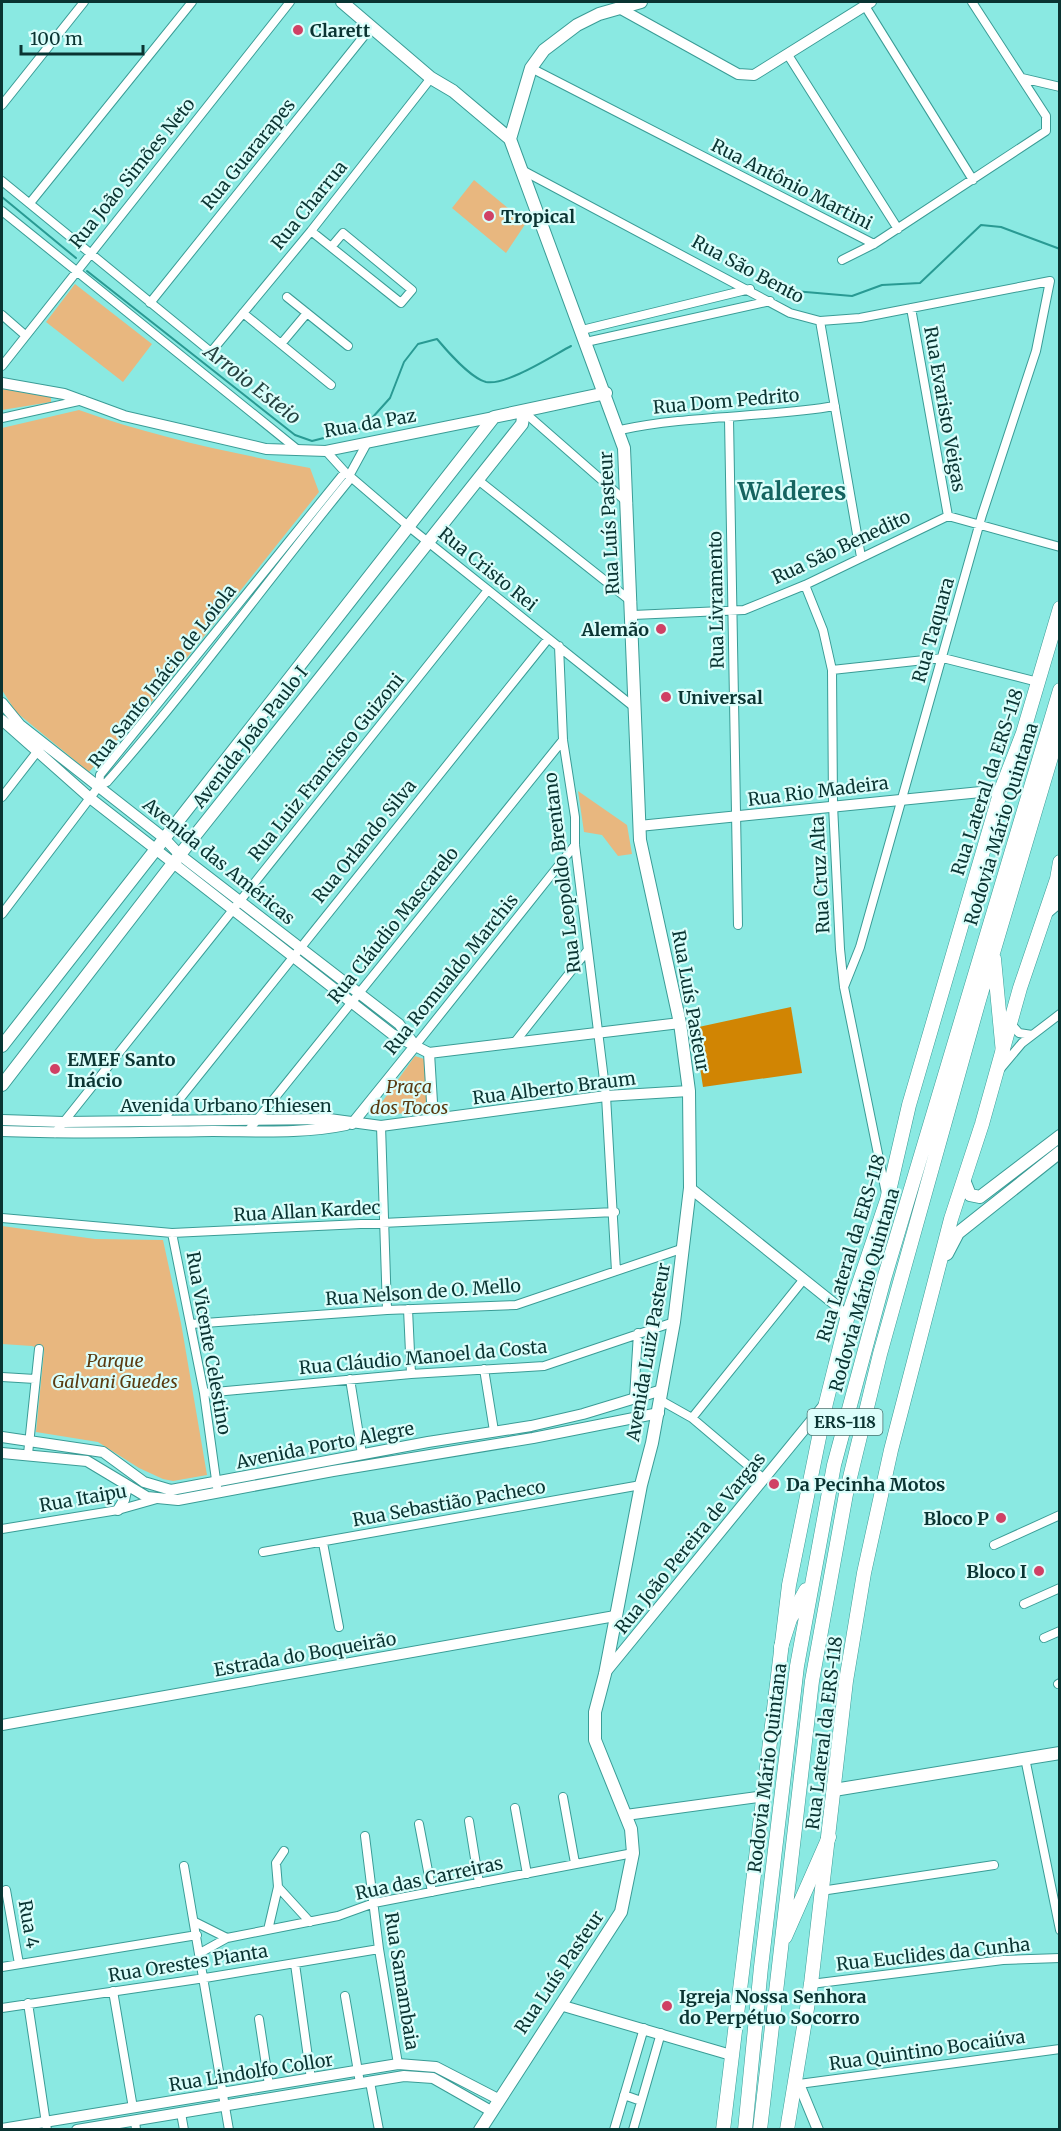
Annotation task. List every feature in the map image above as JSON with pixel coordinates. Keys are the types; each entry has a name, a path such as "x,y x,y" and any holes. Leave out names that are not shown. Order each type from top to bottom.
{"main road":[{"path":"342,2 431,78 453,91 510,139 531,68 559,37 578,25 638,2"},
{"name":"Rua Luís Pasteur","path":"510,139 620,430 626,458 639,826 680,1023 689,1091"},
{"name":"Rua da Paz","path":"494,417 606,393"},
{"name":"Avenida João Paulo I","path":"2,1085 177,858 522,424 524,412"},
{"name":"Avenida João Paulo I","path":"2,1046 494,417"},
{"name":"Rua Lateral da ERS-118","path":"723,2130 789,1585 826,1402 852,1302 887,1200 909,1105 1001,790 1038,682 1059,608"},
{"name":"Rodovia Mário Quintana","path":"744,2130 749,2103 780,1800 811,1580 834,1465 860,1365 1059,690"},
{"name":"Rodovia Mário Quintana","path":"760,2130 778,1953 812,1681 846,1494 880,1354 1059,727"},
{"name":"Rua Lateral da ERS-118","path":"787,2130 811,1984 846,1681 864,1572 891,1450 933,1292 1011,1024 1058,880 1059,862"},
{"path":"994,952 1003,1053"},
{"name":"Avenida Luiz Pasteur","path":"615,1616 658,1413 674,1322 690,1188 689,1091"},
{"path":"976,1198 993,1188 1059,1136"},
{"path":"933,1292 951,1242 1059,1152"},
{"path":"964,1180 970,1195 976,1198"},
{"path":"976,1198 975,1207 984,1213"},
{"path":"781,1647 790,1619 811,1580"},
{"name":"Rua Luís Pasteur","path":"487,2123 498,2099 621,1912 633,1852 631,1829 595,1740 596,1705 605,1674 615,1616"},
{"path":"834,1790 1059,1753"},
{"path":"778,1953 829,1837"}],"street":[{"path":"2,105 84,2"},
{"path":"30,203 192,2"},
{"name":"Rua João Simões Neto","path":"2,366 89,253 290,2"},
{"path":"972,2 1022,78 1059,87"},
{"path":"619,8 738,74 754,75 868,4 973,180"},
{"name":"Rua Guararapes","path":"150,303 372,26"},
{"path":"788,55 898,229"},
{"name":"Rua Antônio Martini","path":"531,68 874,244 1046,131 1046,116 1022,78"},
{"name":"Rua Charrua","path":"150,303 211,352 311,231 431,78"},
{"name":"Rua São Bento","path":"520,168 750,289 790,313 820,321 860,318 1050,281"},
{"path":"2,181 150,303"},
{"path":"2,212 299,451"},
{"path":"311,231 401,303 412,290 343,232 332,246"},
{"path":"842,260 874,244"},
{"name":"Rua Taquara","path":"844,987 860,947 979,526 1036,351 1050,281"},
{"path":"584,336 750,289"},
{"path":"287,297 348,346"},
{"path":"584,336 676,322 770,301"},
{"name":"Rua Evaristo Veigas","path":"910,308 948,516"},
{"path":"673,309 676,322"},
{"path":"243,313 331,385"},
{"path":"281,344 307,314"},
{"path":"2,315 25,335"},
{"path":"820,321 861,557"},
{"name":"Rua da Paz","path":"2,383 64,394 124,416 266,449 326,451 494,417"},
{"path":"2,418 85,400"},
{"name":"Rua Dom Pedrito","path":"620,430 653,423 729,419 835,406"},
{"path":"524,412 628,503"},
{"name":"Rua Livramento","path":"729,419 738,925"},
{"name":"Rua Santo Inácio de Loiola","path":"2,914 99,786 107,782 166,714 348,475 367,443"},
{"name":"Rua Cristo Rei","path":"326,451 348,475 408,526 634,707"},
{"path":"478,480 632,602"},
{"path":"948,516 1059,547"},
{"name":"Rua São Benedito","path":"633,615 744,610 805,585 948,516"},
{"name":"Rua Cruz Alta","path":"805,585 823,630 832,670 833,805 840,949 844,987 887,1200"},
{"name":"Rua Luiz Francisco Guizoni","path":"55,1133 488,590"},
{"name":"Rua Orlando Silva","path":"162,1121 548,639"},
{"name":"Rua Leopoldo Brentano","path":"559,646 562,740 576,817 575,845 606,1096 615,1212 616,1271"},
{"path":"832,670 943,658 1038,682"},
{"name":"Avenida das Américas","path":"2,703 20,725 99,786 177,858 237,906 292,956 392,1034 429,1053"},
{"name":"Avenida das Américas","path":"2,720 90,798 160,843"},
{"name":"Rua Cláudio Mascarelo","path":"248,1131 562,740"},
{"path":"2,797 43,742"},
{"name":"Rua Rio Madeira","path":"639,826 901,798 1001,790"},
{"name":"Rua Romualdo Marchis","path":"352,1124 575,845"},
{"path":"1046,914 1059,902"},
{"name":"Avenida das Américas","path":"237,906 300,946 359,992 399,1024 415,1046"},
{"path":"840,949 860,947"},
{"path":"515,1042 587,951"},
{"path":"997,1073 1012,1052 1059,1014"},
{"path":"433,1119 429,1053 680,1023"},
{"path":"1011,1024 1019,1033 1032,1035"},
{"name":"Rua Alberto Braum","path":"352,1124 381,1126 606,1096 689,1091"},
{"name":"Avenida Urbano Thiesen","path":"2,1120 64,1122 328,1119 352,1124"},
{"name":"Avenida Urbano Thiesen","path":"2,1131 55,1133 248,1131 328,1129 352,1124"},
{"path":"381,1126 387,1310"},
{"path":"879,1164 894,1169"},
{"path":"690,1188 837,1306 847,1319"},
{"name":"Rua Allan Kardec","path":"2,1218 172,1233 272,1231 615,1212"},
{"name":"Rua Vicente Celestino","path":"172,1233 204,1393 218,1488"},
{"name":"Rua Nelson de O. Mello","path":"191,1324 387,1310 516,1305 684,1248"},
{"path":"692,1418 804,1279"},
{"path":"837,1306 852,1302"},
{"path":"408,1309 411,1374"},
{"name":"Rua Cláudio Manoel da Costa","path":"204,1393 411,1374 544,1366 674,1322"},
{"path":"634,1398 638,1333"},
{"path":"28,1454 39,1349"},
{"path":"484,1369 494,1431"},
{"path":"2,1377 35,1379"},
{"path":"350,1379 362,1454"},
{"path":"661,1395 764,1479"},
{"name":"Avenida Porto Alegre","path":"332,1465 362,1454 531,1426 583,1414 634,1398 661,1395"},
{"name":"Rua João Pereira de Vargas","path":"605,1674 826,1402"},
{"name":"Avenida Porto Alegre","path":"2,1453 87,1461 147,1497 171,1490 218,1488 332,1465 432,1454 533,1438 658,1413"},
{"path":"531,1426 533,1438"},
{"path":"802,1432 818,1442"},
{"path":"2,1437 103,1452 160,1494"},
{"path":"429,1442 432,1454"},
{"path":"118,1510 124,1500 127,1486 122,1482"},
{"name":"Rua Sebastião Pacheco","path":"263,1552 641,1485"},
{"name":"Rua Itaipu","path":"2,1529 118,1510 160,1494"},
{"path":"994,1545 1059,1515"},
{"path":"323,1543 339,1627"},
{"path":"1024,1604 1059,1588"},
{"name":"Estrada do Boqueirão","path":"2,1725 615,1616"},
{"path":"1044,1638 1059,1631"},
{"path":"1025,1758 1059,1929"},
{"path":"626,1815 765,1796"},
{"path":"563,1797 575,1863"},
{"path":"515,1808 527,1874"},
{"path":"469,1821 479,1883"},
{"path":"419,1824 432,1892"},
{"name":"Rua Samambaia","path":"365,1836 379,1949 398,2064"},
{"path":"268,1930 278,1887 276,1863 284,1851"},
{"name":"Rua das Carreiras","path":"200,1953 227,1938 338,1916 374,1903 633,1852"},
{"path":"184,1866 230,2130"},
{"path":"821,1891 994,1866"},
{"path":"278,1887 310,1922"},
{"name":"Rua 4","path":"6,1890 5,1910 19,1964"},
{"path":"195,1922 227,1938"},
{"path":"2,1967 197,1935"},
{"name":"Rua Orestes Pianta","path":"2,2008 295,1964 379,1949"},
{"name":"Rua Euclides da Cunha","path":"811,1984 1003,1960 1059,1958"},
{"path":"295,1964 311,2079"},
{"path":"113,1992 133,2108"},
{"path":"345,1996 356,2071 365,2083 379,2130"},
{"path":"28,2003 47,2126"},
{"path":"560,2006 644,2028 731,2055"},
{"path":"259,2019 269,2085"},
{"path":"614,2130 644,2028"},
{"path":"633,2130 661,2034"},
{"name":"Rua Quintino Bocaiúva","path":"796,2083 1059,2049"},
{"name":"Rua Lindolfo Collor","path":"2,2129 47,2126 133,2108 398,2064 436,2067 498,2099"},
{"name":"Rua Lindolfo Collor","path":"77,2130 136,2125 181,2113 404,2076 433,2078 487,2123"},
{"path":"796,2083 818,2130"},
{"path":"624,2095 641,2101"},
{"path":"181,2113 184,2130"}],"green space":[{"name":"Tropical","path":"474,180 526,223 506,253 452,208"},
{"path":"75,284 152,344 123,382 46,322"},
{"path":"2,389 51,397 51,402 2,410"},
{"path":"79,410 164,436 310,468 319,492 154,699 89,772 16,712 2,690 2,428"},
{"path":"578,791 627,825 632,854 618,856 602,835 584,832"},
{"name":"Praça dos Tocos","path":"415,1056 424,1059 428,1113 376,1114 377,1109"},
{"name":"Parque Galvani Guedes","path":"2,1226 95,1239 163,1240 181,1323 207,1475 173,1481 163,1479 139,1468 98,1442 36,1432 44,1351 32,1346 2,1344"}],"shaded area":[{"path":"791,1007 802,1073 703,1087 694,1028"}],"waterway":[{"name":"Arroio Esteio","path":"2,197 76,258"},
{"path":"794,291 852,296 882,285 920,283 981,225 1001,227 1060,249"},
{"name":"Arroio Esteio","path":"87,271 295,435 312,441 363,428 390,398 404,362 418,344 437,339 467,370 486,382 495,382 517,375 571,346"}],"place":[{"name":"Clarett","path":"298,30"},
{"name":"Tropical","path":"489,216"},
{"name":"Alemão","path":"661,629"},
{"name":"Universal","path":"666,697"},
{"name":"EMEF Santo Inácio","path":"55,1069"},
{"name":"Da Pecinha Motos","path":"774,1484"},
{"name":"Bloco P","path":"1001,1518"},
{"name":"Bloco I","path":"1039,1571"},
{"name":"Igreja Nossa Senhora do Perpétuo Socorro","path":"667,2006"}],"district":[{"name":"Walderes","path":"792,491"}]}
